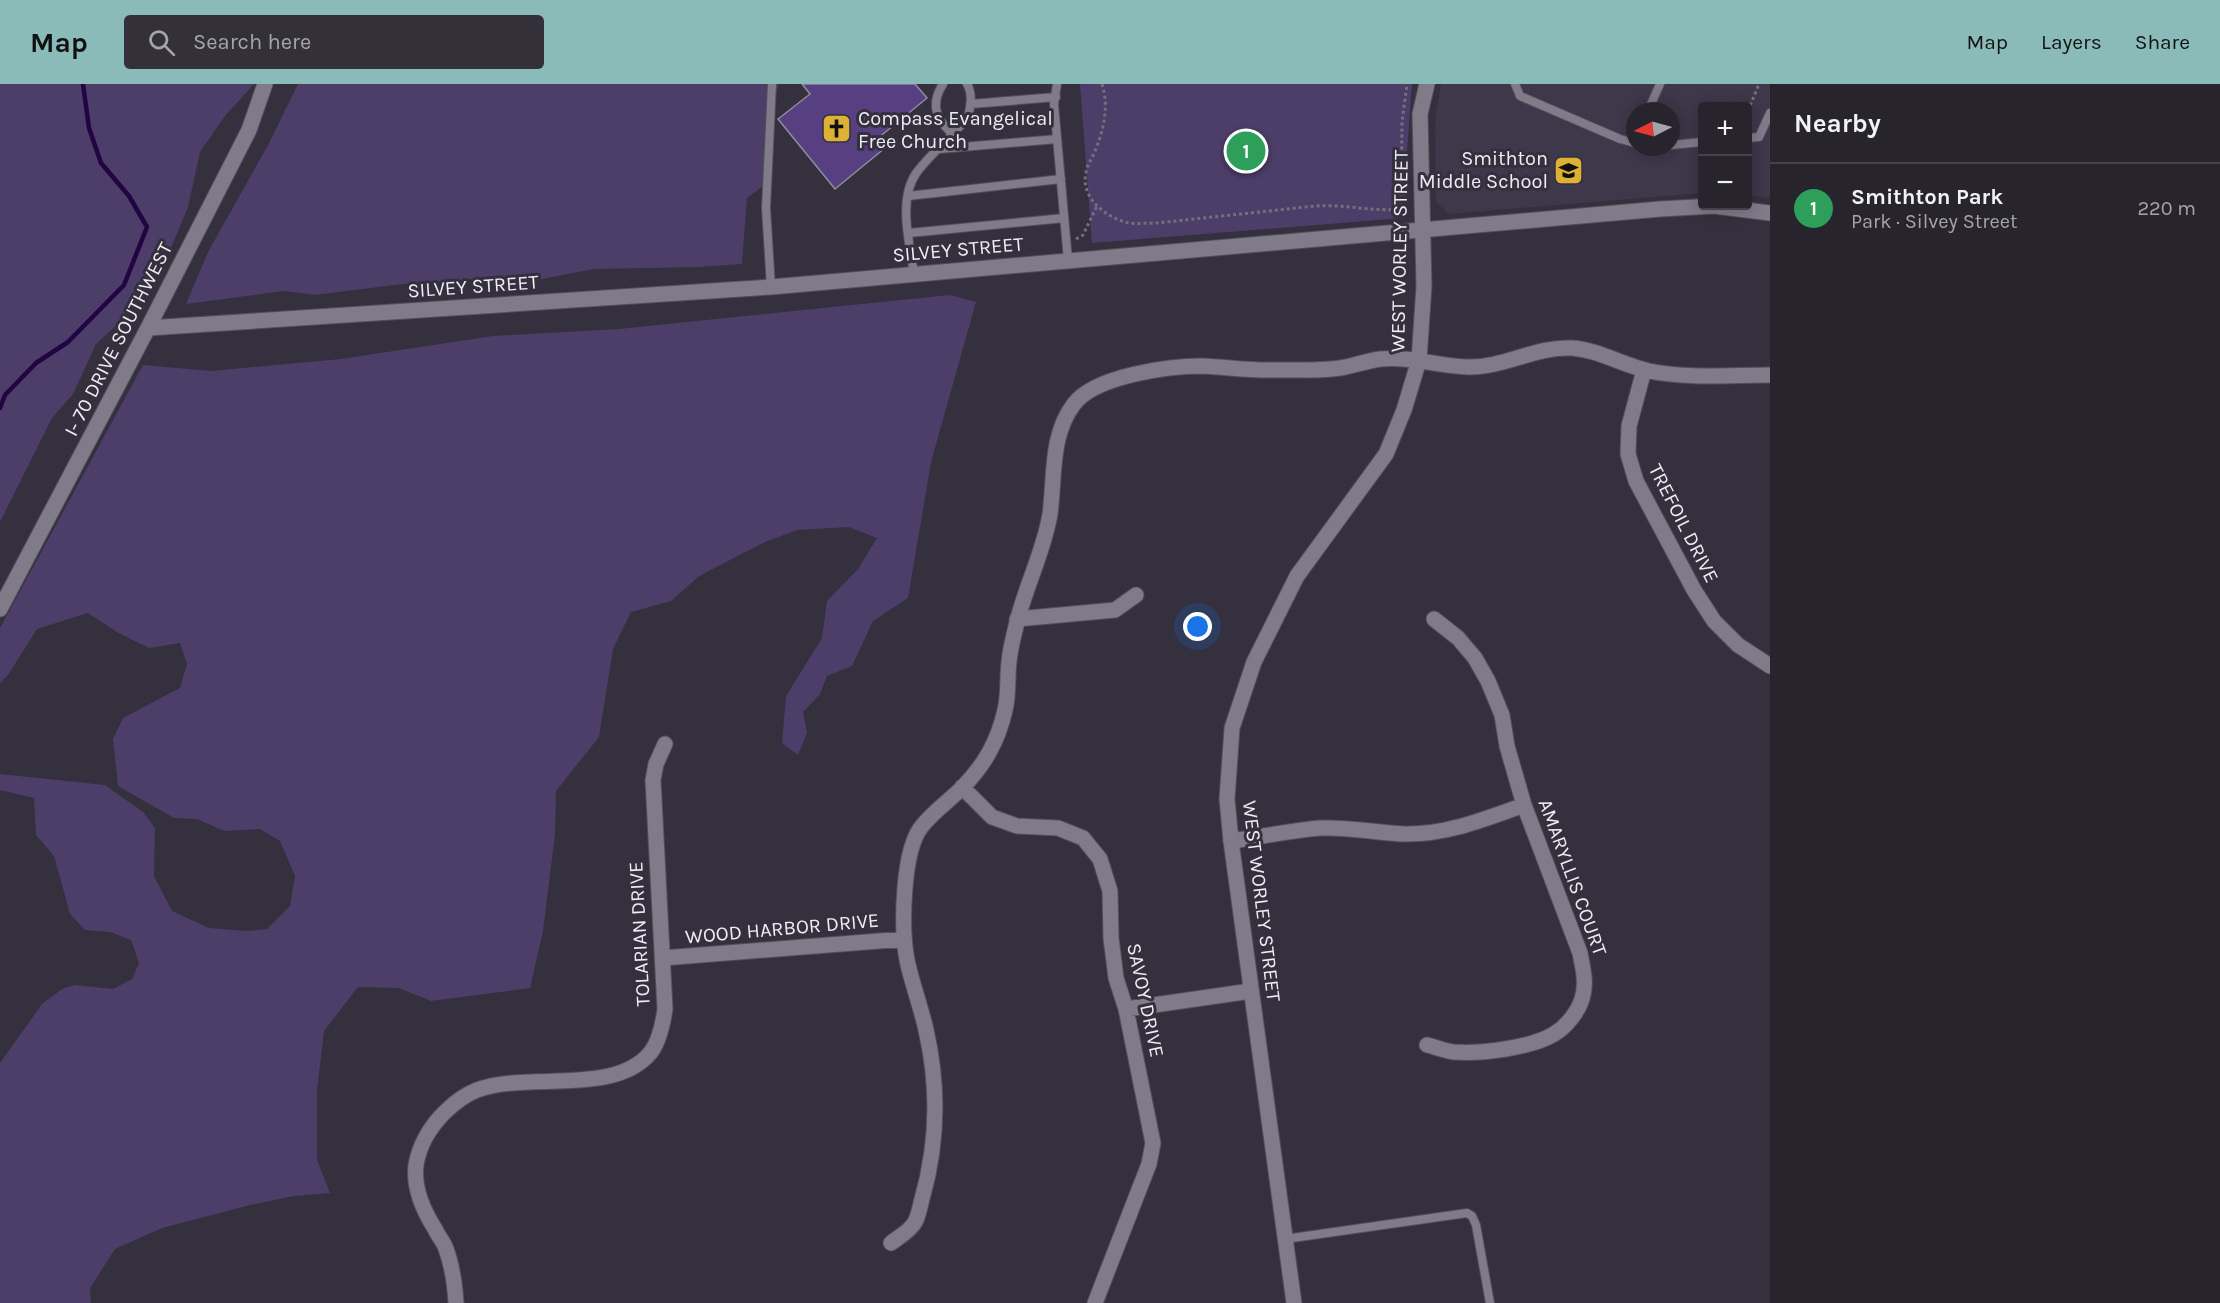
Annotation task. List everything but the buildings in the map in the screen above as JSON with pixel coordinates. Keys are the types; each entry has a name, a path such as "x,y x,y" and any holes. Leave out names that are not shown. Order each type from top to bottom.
{"street":[{"name":"I- 70 DRIVE SOUTHWEST","path":"0,609 249,130 265,84"},
{"name":"WEST WORLEY STREET","path":"1294,1303 1231,841 1227,799 1232,728 1254,662 1297,576 1386,453 1404,410 1419,360 1423,325 1420,114 1427,84"},
{"name":"SILVEY STREET","path":"148,328 771,287 1682,208 1714,206 1770,213"},
{"path":"891,1243 914,1225 928,1172 936,1110 934,1072 926,1029 907,961 904,939 904,906 912,847 919,829 963,787 988,758 1000,733 1007,704 1009,659 1017,620 1041,552 1049,515 1062,421 1077,400 1100,385 1149,371 1200,366 1270,371 1339,368 1381,359 1419,360 1469,367 1497,364 1546,350 1570,348 1597,352 1644,370 1703,377 1770,375"},
{"name":"TREFOIL DRIVE","path":"1644,370 1629,426 1628,454 1636,481 1694,590 1714,621 1738,645 1770,666"},
{"path":"1017,620 1115,610 1136,595"},
{"name":"AMARYLLIS COURT","path":"1427,1045 1454,1052 1490,1050 1533,1043 1555,1034 1571,1019 1582,1000 1585,978 1580,953 1524,805 1507,746 1502,714 1475,658 1458,638 1434,619"},
{"name":"TOLARIAN DRIVE","path":"456,1303 446,1249 427,1216 417,1190 416,1165 423,1142 435,1122 456,1101 477,1090 500,1084 616,1075 638,1064 652,1051 662,1030 665,1009 653,780 656,764 665,744"},
{"name":"SAVOY DRIVE","path":"963,787 992,817 1017,826 1058,828 1083,838 1100,859 1110,891 1111,938 1116,978 1126,1009 1153,1143 1149,1164 1095,1303"},
{"path":"1231,841 1321,828 1348,828 1405,834 1434,832 1467,825 1524,805"},
{"name":"WOOD HARBOR DRIVE","path":"663,958 904,939"},
{"path":"1126,1009 1251,991"}],"lane":[{"path":"771,287 766,208 772,84"},
{"path":"943,84 937,98 937,115 941,123 953,134"},
{"path":"914,274 909,233 908,196 916,173 968,117 971,104 967,84"},
{"path":"1057,84 1054,104 1068,260"},
{"path":"1515,84 1520,96 1626,139"},
{"path":"1652,102 1660,84"},
{"path":"971,104 1056,97"},
{"path":"1752,138 1759,137 1770,113"},
{"path":"939,149 1057,139"},
{"path":"1680,144 1698,142"},
{"path":"908,196 1061,179"},
{"path":"909,233 1064,218"},
{"path":"1285,1239 1467,1213 1472,1216 1476,1226 1490,1303"}],"path":[{"path":"1102,84 1106,106 1104,124 1085,174 1085,184 1090,198 1097,206 1114,218 1131,223 1157,223 1326,205 1401,209 1402,122 1407,84"},
{"path":"1752,102 1759,84"},
{"path":"1084,259 1083,249 1076,244 1075,239 1083,235 1097,206"}],"shaded area":[{"path":"0,84 254,84 225,116 200,152 188,207 160,274 122,320 96,344 73,394 52,418 0,522"},
{"path":"298,84 779,84 767,119 774,151 767,183 747,198 742,264 594,269 531,281 474,279 402,284 315,295 284,291 186,304 208,252 268,145"},
{"path":"1080,84 1412,84 1402,218 1092,243"},
{"name":"Smithton Middle School","path":"1441,84 1770,84 1770,198 1752,196 1752,102 1698,102 1698,193 1449,214 1436,202 1435,120"},
{"path":"950,295 976,302 931,462 908,598 873,621 852,666 827,676 820,694 803,712 807,733 798,755 782,743 786,696 822,638 827,601 858,569 877,538 849,527 797,530 765,542 699,576 671,601 631,612 613,649 599,737 556,791 555,834 543,931 530,988 431,1001 399,988 358,987 324,1031 317,1090 317,1160 330,1193 294,1196 250,1205 162,1228 115,1249 90,1288 91,1303 0,1303 0,1063 42,1004 62,989 75,985 113,989 132,979 139,963 131,940 110,932 85,930 70,914 54,856 36,835 34,798 0,790 0,774 105,785 143,812 155,828 154,876 172,911 209,928 247,931 267,929 290,906 295,876 280,841 260,829 224,831 197,819 174,818 118,786 113,739 123,718 180,688 187,664 180,643 149,648 117,632 88,613 37,629 8,675 0,683 0,628 143,365 211,371 341,359 493,336 619,329"}],"waterway":[{"path":"0,408 5,395 36,363 68,342 124,285 147,227 129,196 101,163 89,128 83,84"}],"place":[{"name":"Compass Evangelical Free Church","path":"837,129"},
{"name":"Smithton Park","path":"1246,151"},
{"name":"Smithton Middle School","path":"1569,170"}]}
